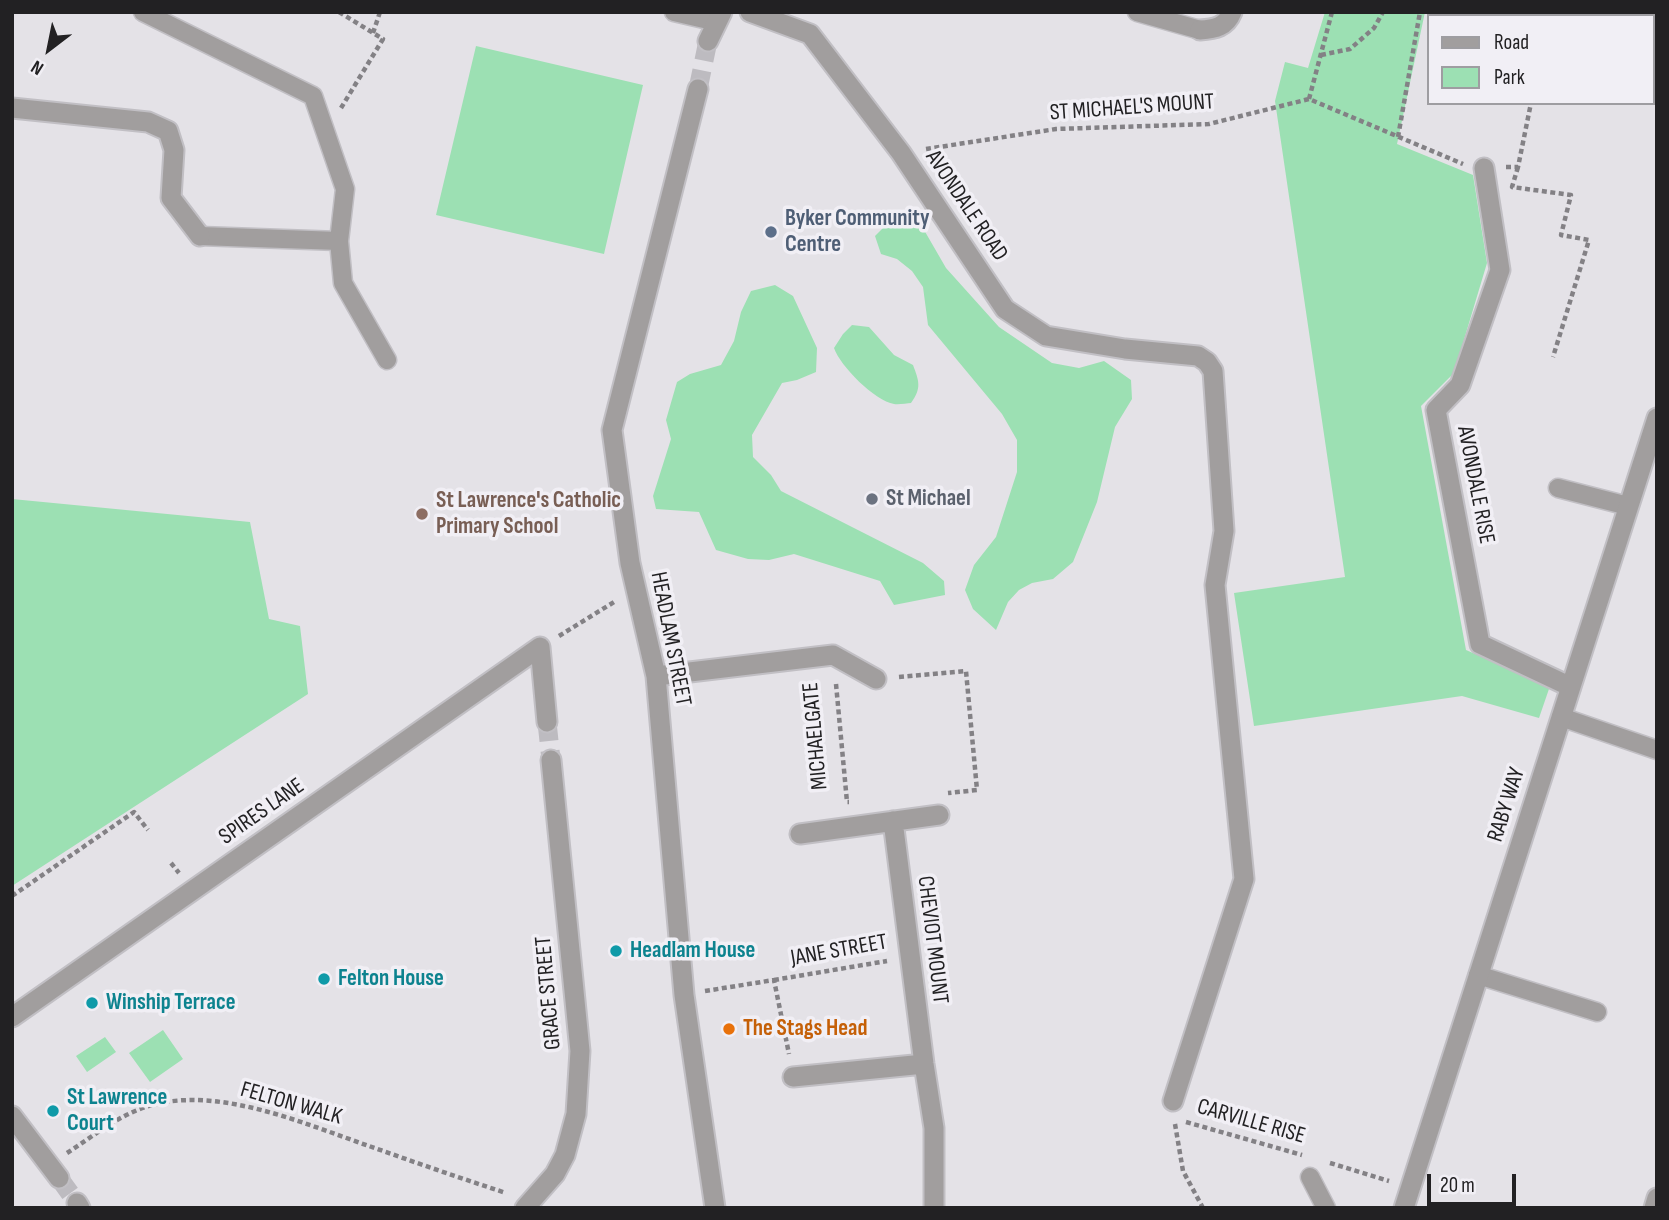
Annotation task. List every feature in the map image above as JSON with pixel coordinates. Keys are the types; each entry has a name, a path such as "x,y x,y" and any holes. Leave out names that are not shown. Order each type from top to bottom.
{"street":[{"name":"AVONDALE ROAD","path":"750,12 810,34 901,153 1005,309 1046,337 1125,349 1198,356 1213,370 1223,531 1215,585 1244,879 1173,1101"},
{"path":"1200,30 1217,29 1230,18 1232,12"},
{"path":"708,41 719,17"},
{"name":"HEADLAM STREET","path":"698,89 612,430 630,563 656,676 684,995 715,1208"},
{"path":"12,108 148,122 168,131 174,150 171,198 200,236"},
{"name":"AVONDALE RISE","path":"1484,168 1500,271 1460,385 1436,410 1480,644 1570,687"},
{"name":"RABY WAY","path":"1404,1208 1657,418"},
{"path":"540,647 547,722"},
{"name":"SPIRES LANE","path":"12,1017 540,647"},
{"name":"MICHAELGATE","path":"656,676 834,655 876,679"},
{"name":"GRACE STREET","path":"528,1205 555,1174 565,1155 576,1114 580,1052 551,760"},
{"path":"800,834 939,815"},
{"name":"CHEVIOT MOUNT","path":"893,821 934,1128 934,1208"},
{"path":"793,1077 924,1064"},
{"path":"12,1115 54,1172"},
{"path":"1654,1208 1657,1198"}],"lane":[{"path":"143,12 313,96 345,189 339,241 343,283 387,360"},
{"path":"674,12 719,17"},
{"path":"1137,12 1200,30"},
{"path":"200,236 339,241"},
{"path":"1558,488 1628,506"},
{"path":"1561,717 1657,750"},
{"path":"1478,975 1597,1012"},
{"path":"1310,1177 1326,1208"}],"path":[{"path":"326,134 383,39 339,12"},
{"path":"373,33 380,12"},
{"path":"1332,12 1308,99 1398,138 1420,12"},
{"path":"1320,55 1350,49 1374,28 1383,12"},
{"name":"ST MICHAEL'S MOUNT","path":"901,153 1056,129 1209,124 1308,99"},
{"path":"1518,167 1512,187 1572,195 1561,235 1589,240 1553,357"},
{"path":"540,647 636,589"},
{"name":"MICHAELGATE","path":"834,655 847,802 858,801"},
{"path":"876,679 966,671 977,790 940,793"},
{"path":"12,896 134,812 148,830"},
{"name":"JANE STREET","path":"684,995 910,957"},
{"name":"JANE STREET","path":"774,980 793,1077"},
{"name":"FELTON WALK","path":"54,1172 128,1113 157,1104 186,1101 239,1104 323,1130 528,1205"},
{"name":"CARVILLE RISE","path":"1203,1208 1183,1171 1174,1118 1305,1156"},
{"name":"CARVILLE RISE","path":"1318,1160 1410,1187"}],"green space":[{"path":"1325,12 1425,12 1397,144 1473,175 1487,263 1454,373 1421,406 1466,650 1550,686 1539,718 1462,696 1254,726 1234,593 1345,577 1275,101 1285,62 1308,68"},
{"path":"476,46 643,85 604,254 436,215"},
{"path":"895,216 920,223 946,268 999,327 1052,363 1079,368 1104,361 1131,380 1132,399 1115,427 1097,502 1073,562 1053,579 1032,583 1019,590 1008,602 996,630 973,609 965,590 974,565 996,537 1017,472 1017,440 1002,414 928,325 923,287 912,271 897,259 881,254 875,236"},
{"path":"775,285 793,296 817,348 816,372 782,383 752,435 753,457 771,475 781,491 923,563 944,581 945,595 894,605 880,581 794,554 769,560 748,559 716,550 699,512 656,509 653,496 671,439 666,420 677,382 690,374 721,365 734,341 741,312 751,291"},
{"path":"852,325 869,327 894,355 913,365 918,384 917,393 911,403 894,404 877,397 843,364 834,348"},
{"path":"12,499 250,522 269,619 300,626 308,694 12,886"},
{"path":"163,1030 183,1059 150,1082 129,1053"},
{"path":"105,1037 116,1052 87,1072 76,1056"}],"tunnel":[{"path":"698,89 708,41"},
{"path":"547,722 551,760"},
{"path":"59,1178 77,1203"}],"place":[{"name":"Byker Community Centre","path":"771,232"},
{"name":"St Michael","path":"872,499"},
{"name":"St Lawrence's Catholic Primary School","path":"422,514"},
{"name":"Headlam House","path":"616,951"},
{"name":"Felton House","path":"324,979"},
{"name":"Winship Terrace","path":"92,1003"},
{"name":"The Stags Head","path":"729,1029"},
{"name":"St Lawrence Court","path":"53,1111"}]}
